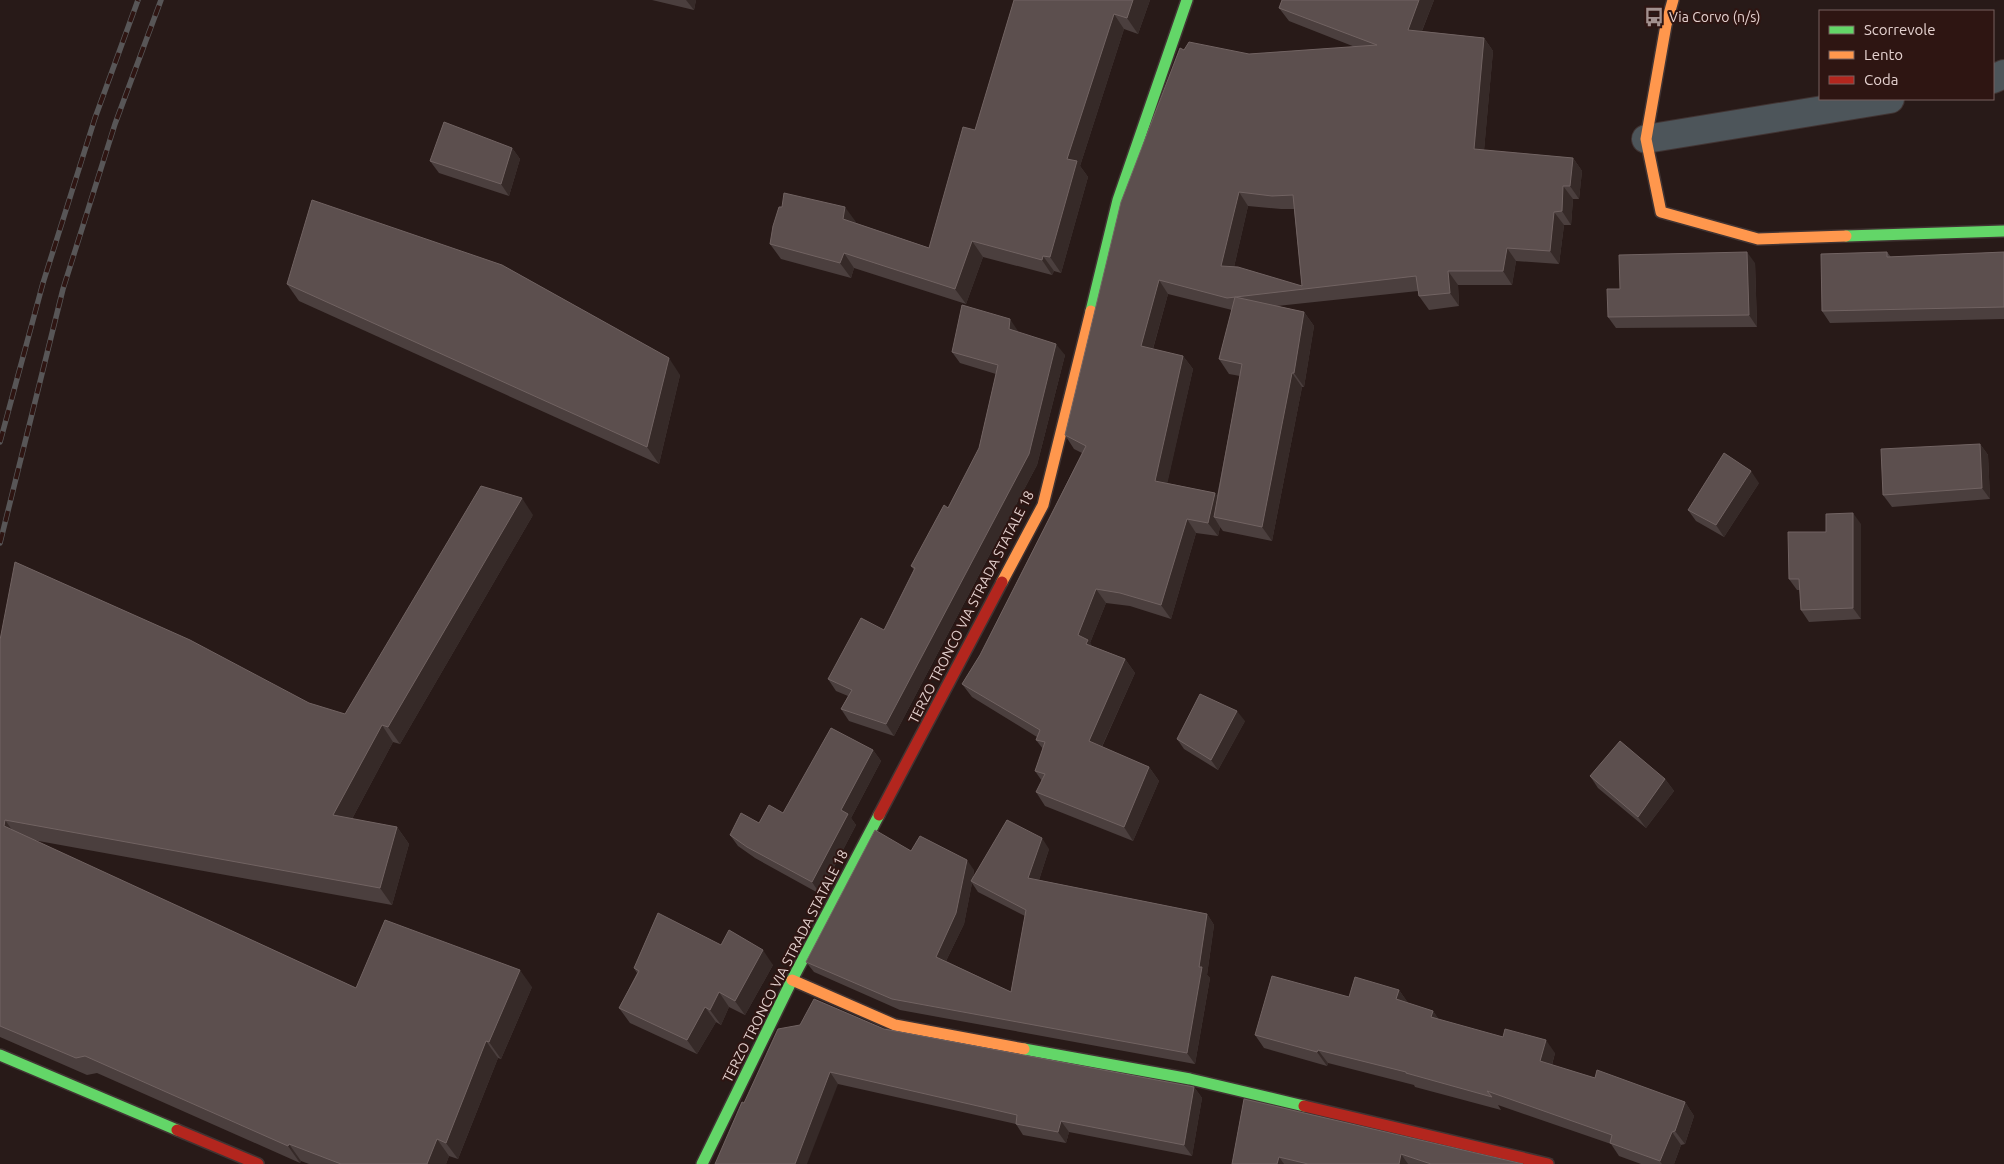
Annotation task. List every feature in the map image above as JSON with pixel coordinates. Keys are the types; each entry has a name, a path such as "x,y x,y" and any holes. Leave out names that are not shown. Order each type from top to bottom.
{"street":[{"name":"TERZO TRONCO VIA STRADA STATALE 18","path":"702,1164 792,980 1043,505 1118,200 1186,0"},
{"path":"1673,0 1666,25 1646,139 1661,212 1758,239 2004,231"},
{"path":"1646,139 1884,100"},
{"path":"792,980 895,1025 1190,1079 1548,1164"},
{"path":"0,1056 258,1164"}],"building":[{"path":"1014,0 1133,0 1127,18 1114,14 1067,159 1077,161 1050,257 1043,256 1042,260 972,241 955,289 844,253 840,263 770,244 773,226 779,207 782,207 784,193 845,207 843,219 929,248 963,127 975,130"},
{"path":"1282,0 1419,0 1408,30 1484,38 1474,149 1573,158 1570,186 1563,186 1562,211 1554,212 1550,251 1507,248 1503,271 1448,271 1450,293 1419,296 1416,276 1227,298 1159,280 1141,346 1183,356 1155,481 1215,493 1208,523 1187,519 1161,605 1120,593 1096,589 1078,635 1088,640 1086,644 1125,659 1089,741 1149,767 1124,827 1036,792 1045,774 1035,771 1045,742 1036,740 1040,730 962,684 980,655 1086,446 1065,435 1121,202 1180,48 1184,50 1189,42 1249,54 1377,45 1279,8","holes":["1239,192 1272,196 1293,195 1302,286 1238,267 1221,266"]},
{"path":"444,122 512,148 501,184 430,161"},
{"path":"312,200 502,265 669,358 647,447 287,284"},
{"path":"1747,252 1749,315 1608,317 1607,289 1620,289 1619,255"},
{"path":"1887,252 1887,257 2004,252 2004,307 1822,311 1821,254"},
{"path":"1235,297 1304,312 1294,373 1292,373 1262,527 1214,517 1242,364 1219,359"},
{"path":"962,305 1010,319 1009,329 1056,344 1029,454 886,724 841,709 852,690 828,679 861,618 884,630 915,568 911,566 944,505 948,508 979,448 998,365 952,352"},
{"path":"1980,444 1982,488 1883,495 1881,449"},
{"path":"1724,453 1751,471 1716,525 1688,510"},
{"path":"481,486 522,498 388,727 382,725 333,815 397,827 380,888 5,820 4,826 356,988 385,920 520,970 489,1042 486,1041 446,1143 437,1139 427,1164 341,1164 289,1144 288,1146 85,1056 76,1058 0,1026 0,640 15,562 190,640 309,703 345,714"},
{"path":"1853,513 1853,608 1801,610 1799,579 1789,579 1788,532 1826,532 1826,514"},
{"path":"1200,694 1237,711 1211,760 1177,739"},
{"path":"831,728 873,750 841,810 848,814 812,882 747,847 730,835 741,813 759,823 769,805 783,813"},
{"path":"1620,741 1665,779 1638,817 1590,776"},
{"path":"1007,820 1042,838 1028,878 1207,914 1199,967 1202,967 1187,1053 892,999 806,962 875,830 911,851 920,836 967,860 956,913 936,957 1011,992 1026,910 971,881"},
{"path":"658,913 721,945 729,930 763,950 735,1001 719,992 710,1010 705,1007 687,1040 619,1008 639,971 634,968"},
{"path":"1272,976 1349,997 1355,977 1399,990 1396,999 1433,1011 1431,1017 1503,1037 1505,1029 1546,1040 1540,1061 1595,1078 1597,1070 1685,1102 1675,1131 1672,1132 1660,1161 1610,1143 1612,1135 1487,1091 1492,1097 1406,1072 1318,1050 1317,1052 1255,1035"},
{"path":"814,999 884,1029 1194,1087 1184,1145 1061,1121 1058,1132 1016,1124 1017,1115 830,1072 795,1164 715,1164 742,1102 744,1103 778,1029 800,1025"},
{"path":"1244,1099 1523,1164 1431,1164 1401,1154 1399,1164 1308,1164 1279,1157 1277,1164 1232,1164"}],"railway":[{"path":"0,442 43,283 95,118 138,0"},
{"path":"0,543 63,289 115,124 161,0"}],"traffic: fast":[{"path":"1091,311 1118,200 1187,0"},
{"path":"1846,236 2004,231"},
{"path":"702,1164 792,980 879,815"},
{"path":"1024,1049 1190,1079 1304,1106"},
{"path":"0,1055 177,1130"}],"traffic: slow":[{"path":"1673,0 1666,25 1646,139 1661,212 1758,239 1846,236"},
{"path":"1002,582 1043,505 1091,311"},
{"path":"792,980 895,1025 1024,1049"}],"traffic: jam":[{"path":"879,815 1002,582"},
{"path":"1304,1106 1548,1164"},
{"path":"177,1130 258,1164"}],"place":[{"name":"Via Corvo (n/s)","path":"1654,17"}]}
